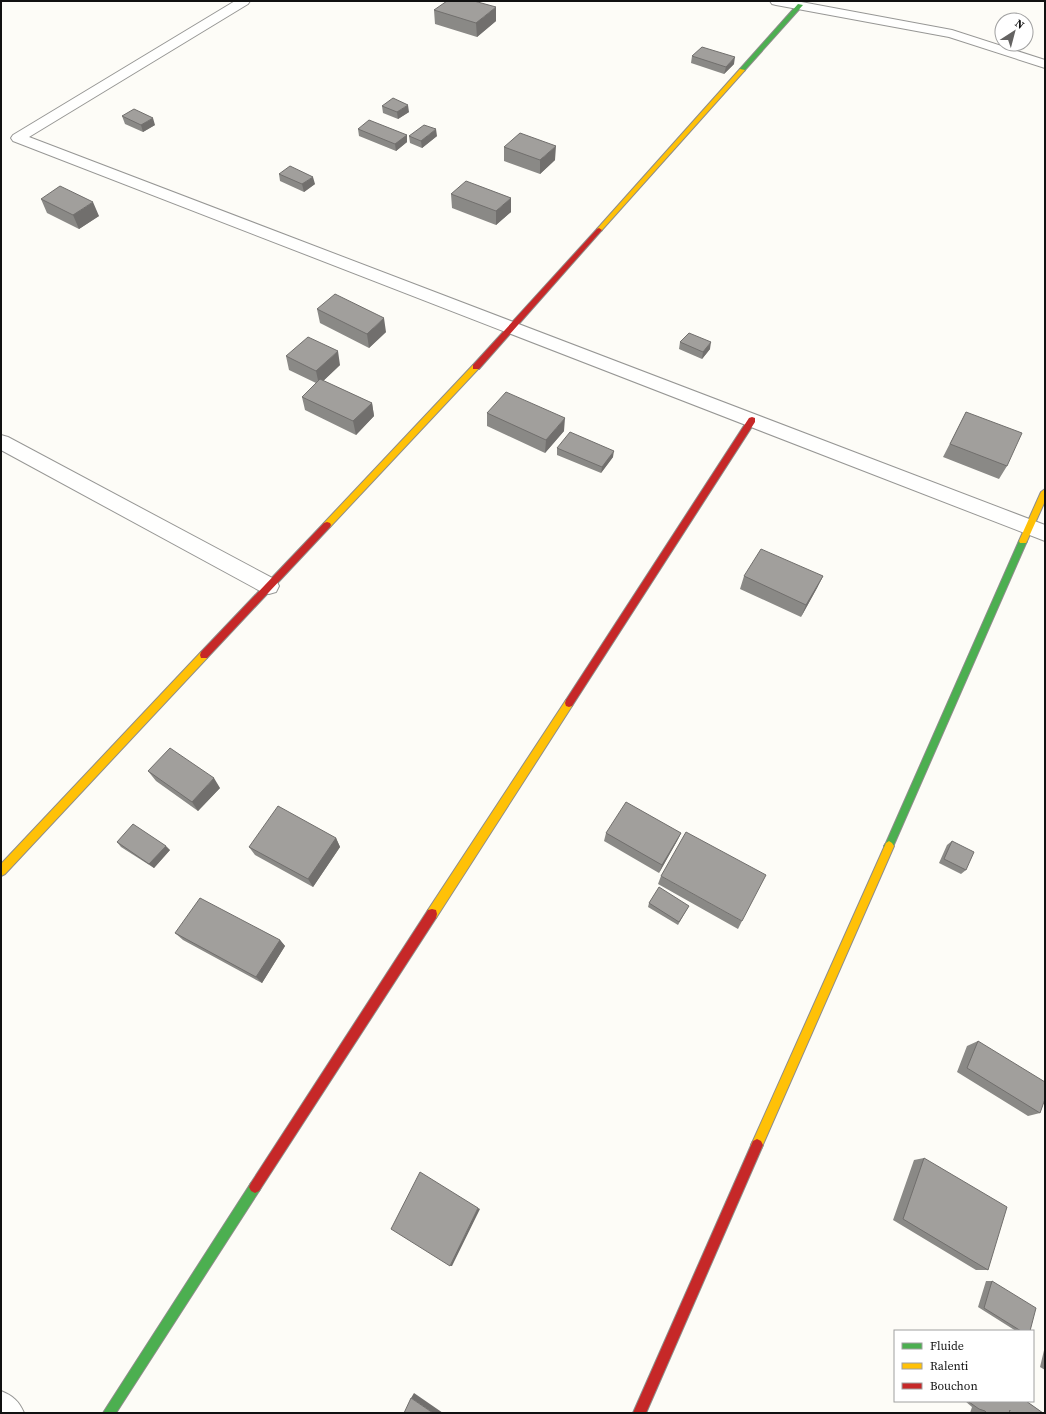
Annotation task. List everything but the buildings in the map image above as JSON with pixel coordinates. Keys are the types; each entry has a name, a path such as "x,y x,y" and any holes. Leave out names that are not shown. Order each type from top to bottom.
{"street":[{"path":"244,1 18,138 1038,530"},
{"path":"776,1 952,34 1045,64"},
{"path":"1,871 512,328 800,5"},
{"path":"109,1413 752,420"},
{"path":"1,442 269,586"},
{"path":"639,1413 1038,530 1045,492"},
{"path":"1,1407 8,1413"}],"traffic: fast":[{"path":"742,70 800,5"},
{"path":"889,846 1023,541"},
{"path":"109,1413 255,1187"}],"traffic: slow":[{"path":"599,230 742,70"},
{"path":"327,525 476,367"},
{"path":"1023,541 1045,492"},
{"path":"1,871 204,655"},
{"path":"432,914 569,703"},
{"path":"757,1145 889,846"}],"traffic: jam":[{"path":"476,367 599,230"},
{"path":"569,703 752,420"},
{"path":"204,655 327,525"},
{"path":"255,1187 432,914"},
{"path":"639,1413 757,1145"}]}
